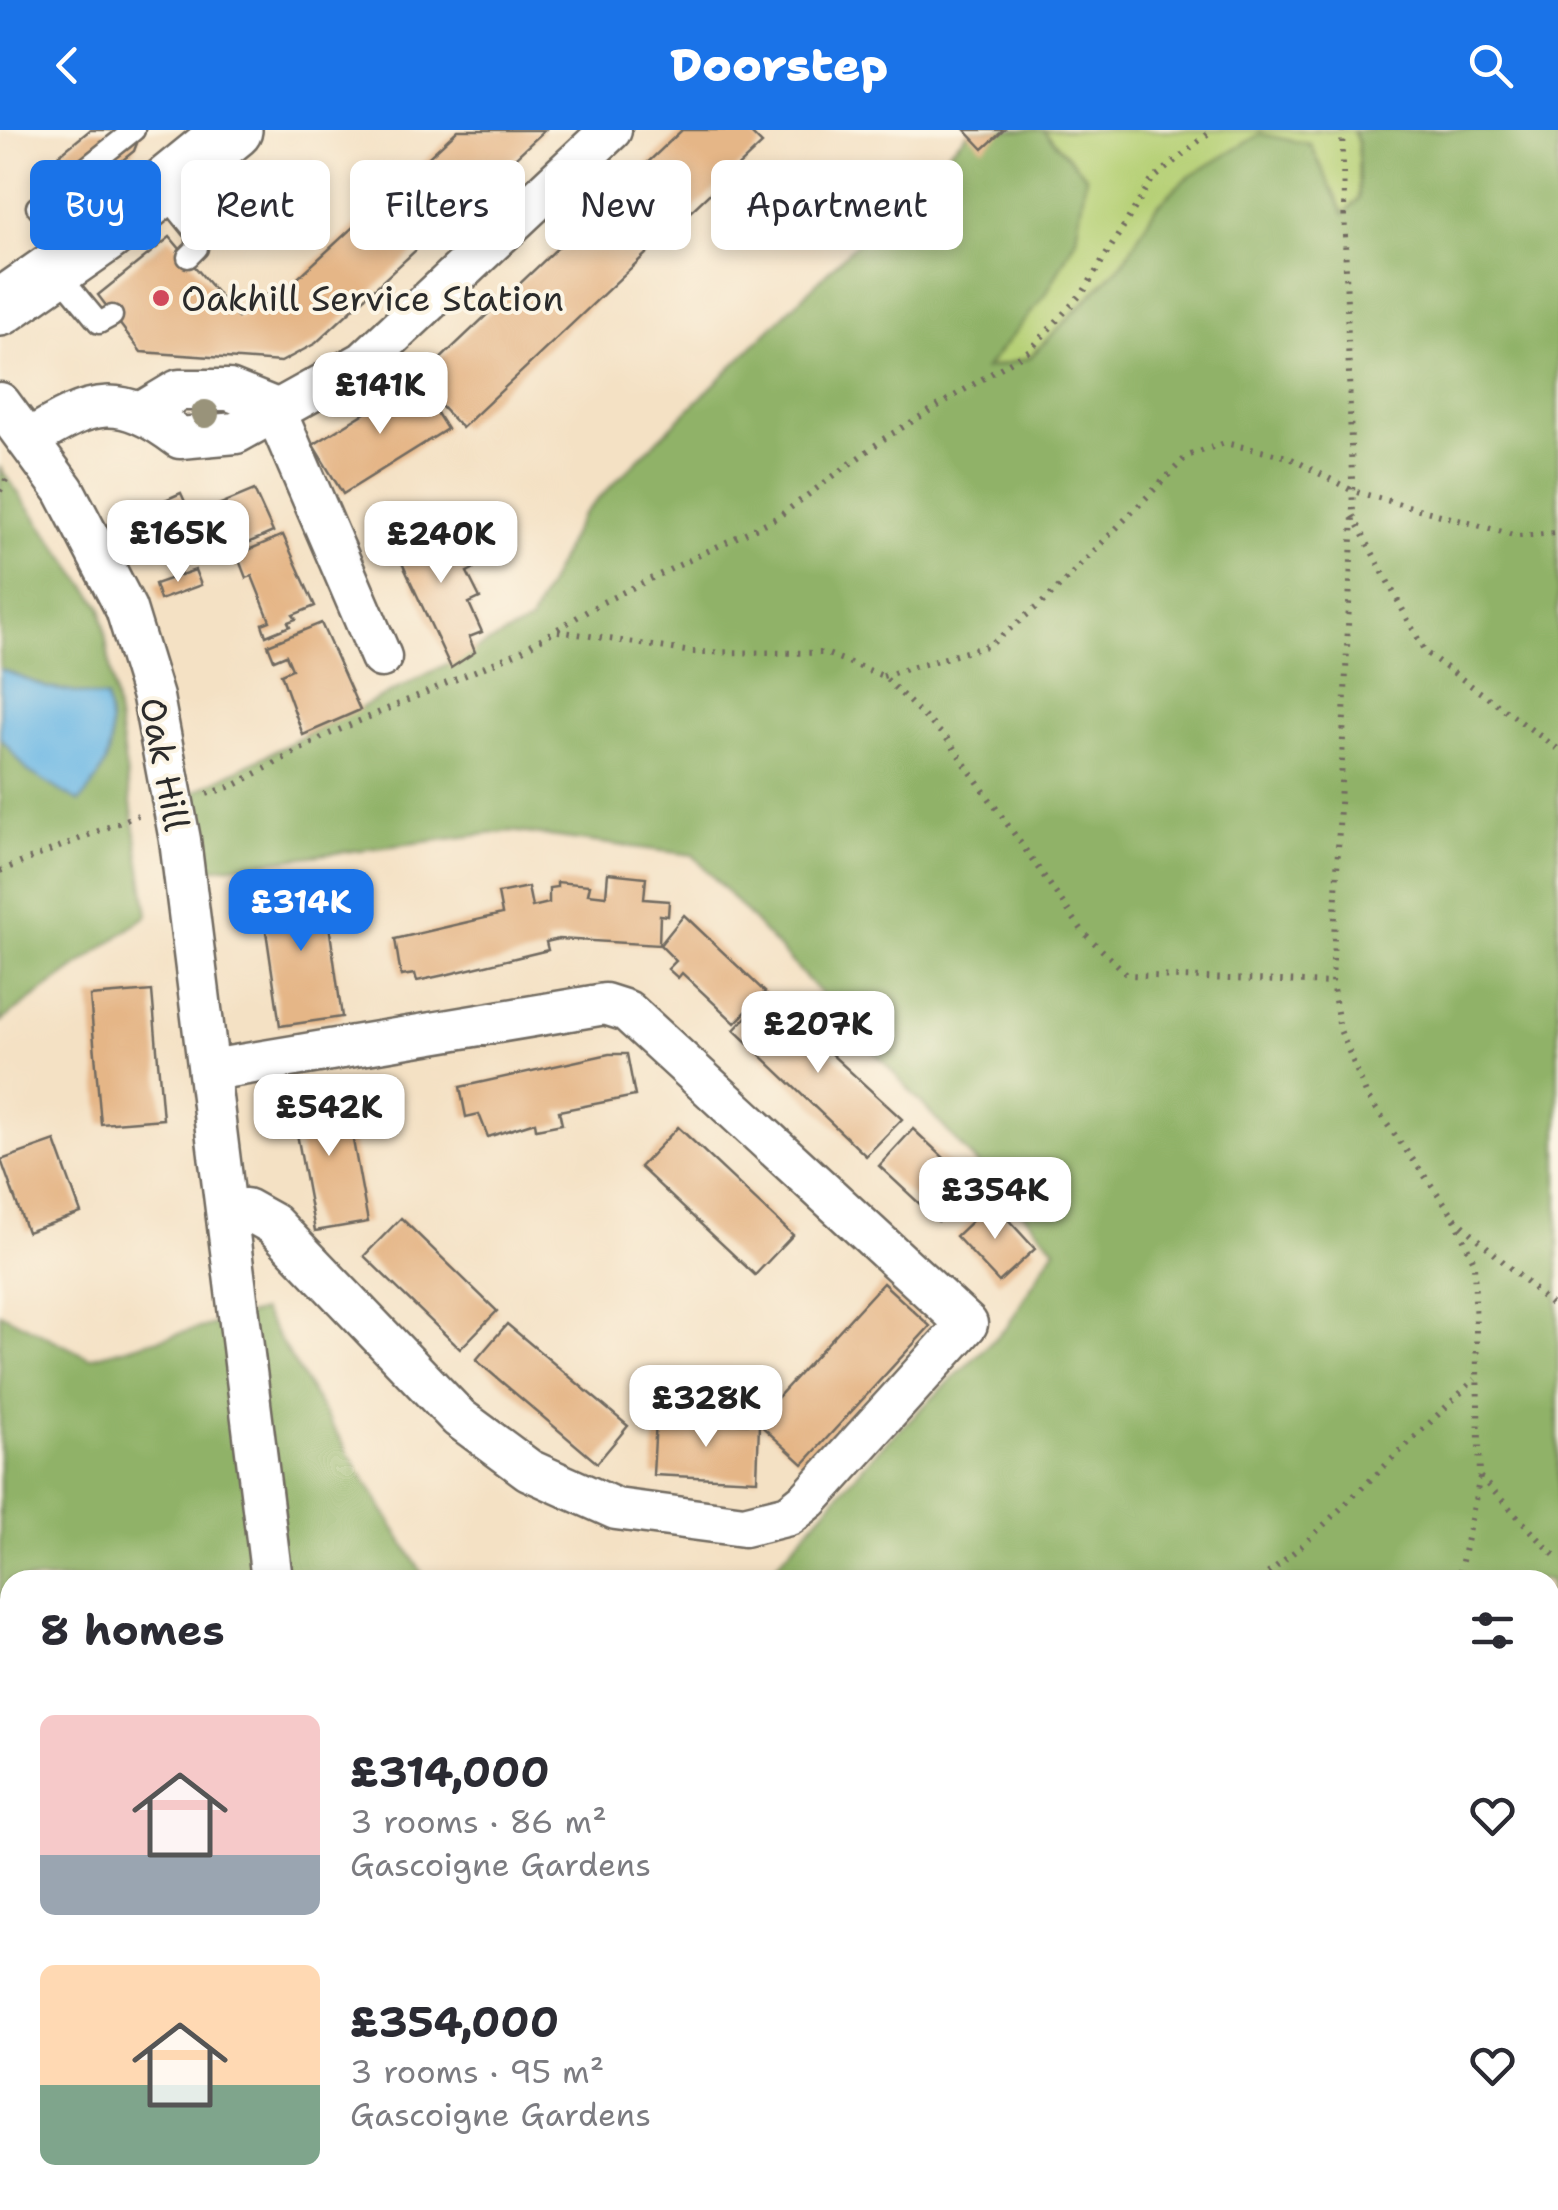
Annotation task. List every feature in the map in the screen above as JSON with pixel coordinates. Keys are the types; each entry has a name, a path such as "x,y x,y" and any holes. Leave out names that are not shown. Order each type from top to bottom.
{"main road":[{"path":"0,308 162,191 211,138"}],"street":[{"path":"30,438 66,415 118,404 144,411 180,438 236,433 274,408 364,362 611,130"},
{"name":"Oak Hill","path":"0,403 30,438 64,490 126,610 153,697 174,804 210,1070 271,1570"},
{"path":"274,408 381,657"},
{"path":"210,1070 605,1004 627,1011 967,1324 789,1515 744,1526 616,1509 529,1470 459,1418 272,1224 246,1208 228,1210"}],"lane":[{"path":"112,316 99,323 90,317 36,207 134,130"},
{"path":"162,191 198,234 196,248 188,258"}],"path":[{"path":"0,871 174,804 235,785 327,734 519,652 601,602 778,517 885,438 1030,350 1084,291 1152,180 1212,130"},
{"path":"1342,130 1353,491 1332,983 1340,1030 1368,1098 1453,1215 1558,1311"},
{"path":"883,676 990,645 1049,597 1187,456 1226,443 1288,457 1353,491 1517,536 1558,533"},
{"path":"1352,515 1425,652 1558,749"},
{"path":"555,630 692,652 825,653 883,676 948,740 1084,933 1128,975 1332,983"},
{"path":"1453,1215 1474,1262 1480,1478 1460,1570"},
{"path":"1272,1570 1476,1378"},
{"path":"1480,1478 1558,1558"}],"green space":[{"path":"971,130 1043,130 1086,176 1076,238 1046,294 985,369 1029,358 1123,263 1156,207 1184,180 1260,134 1310,144 1344,214 1359,198 1358,143 1353,130 1558,130 1558,1570 772,1570 876,1452 1007,1327 1055,1248 693,855 511,831 208,869 188,795 530,622 581,516 850,250 963,250 963,160 941,160"},
{"path":"1043,130 1353,130 1358,143 1359,198 1343,215 1310,144 1156,207 1123,263 1029,358 983,369 1046,294 1086,176"},
{"path":"0,468 101,607 148,915 0,1022 0,737 28,771 105,698 48,688 0,669"},
{"path":"262,1311 420,1570 0,1570 0,1313 90,1358"}],"water":[{"path":"0,669 48,688 106,698 111,728 108,754 98,778 79,802 28,771 0,737"}],"building":[{"path":"90,130 142,130 134,151 123,160 53,160"},
{"path":"458,130 545,130 513,160 426,160"},
{"path":"682,130 748,130 762,144 745,160 711,160 711,192 691,211 691,160 650,160"},
{"path":"965,130 1004,130 983,149"},
{"path":"350,230 350,250 416,250 316,343 281,362 141,352 98,295 154,250 161,250 161,244 170,237 238,318 267,295 273,301"},
{"path":"555,250 650,250 462,428 417,381"},
{"path":"417,381 447,429 343,494 313,445"},
{"path":"254,490 273,532 234,549 216,506"},
{"path":"181,493 200,535 166,551 147,508"},
{"path":"429,517 442,547 459,539 473,569 467,572 480,598 469,603 482,632 469,637 475,652 451,668 389,535"},
{"path":"283,535 315,606 293,615 296,619 288,622 290,626 266,636 262,624 270,621 252,576 246,578 237,555"},
{"path":"195,570 201,585 160,600 155,584"},
{"path":"321,623 360,710 303,735 281,674 292,669 286,655 274,660 268,645"},
{"path":"608,873 646,877 644,899 669,901 668,916 660,915 659,945 559,939 546,942 548,950 449,974 417,981 415,974 401,976 395,939 502,914 498,893 528,887 532,907 549,903 549,888 557,887 557,882 590,885 588,894 606,896"},
{"path":"323,882 342,1017 280,1026 260,890"},
{"path":"684,915 765,992 735,1023 682,973 678,978 668,969 676,961 660,945"},
{"path":"152,991 163,1119 101,1124 90,996"},
{"path":"767,995 902,1119 866,1156 734,1030"},
{"path":"609,1054 627,1054 635,1096 559,1111 562,1124 536,1129 535,1122 488,1137 479,1114 466,1117 460,1087"},
{"path":"343,1086 368,1222 315,1231 290,1096"},
{"path":"678,1127 793,1235 755,1275 640,1167"},
{"path":"913,1129 973,1185 938,1221 879,1166"},
{"path":"55,1141 81,1213 27,1232 1,1160"},
{"path":"992,1202 1035,1249 999,1282 956,1236"},
{"path":"401,1218 497,1311 460,1349 364,1256"},
{"path":"883,1283 930,1326 803,1464 756,1421"},
{"path":"507,1324 628,1426 597,1463 476,1360"},
{"path":"656,1419 759,1424 757,1480 653,1475"}],"place":[{"name":"Oakhill Service Station","path":"161,298"}]}
